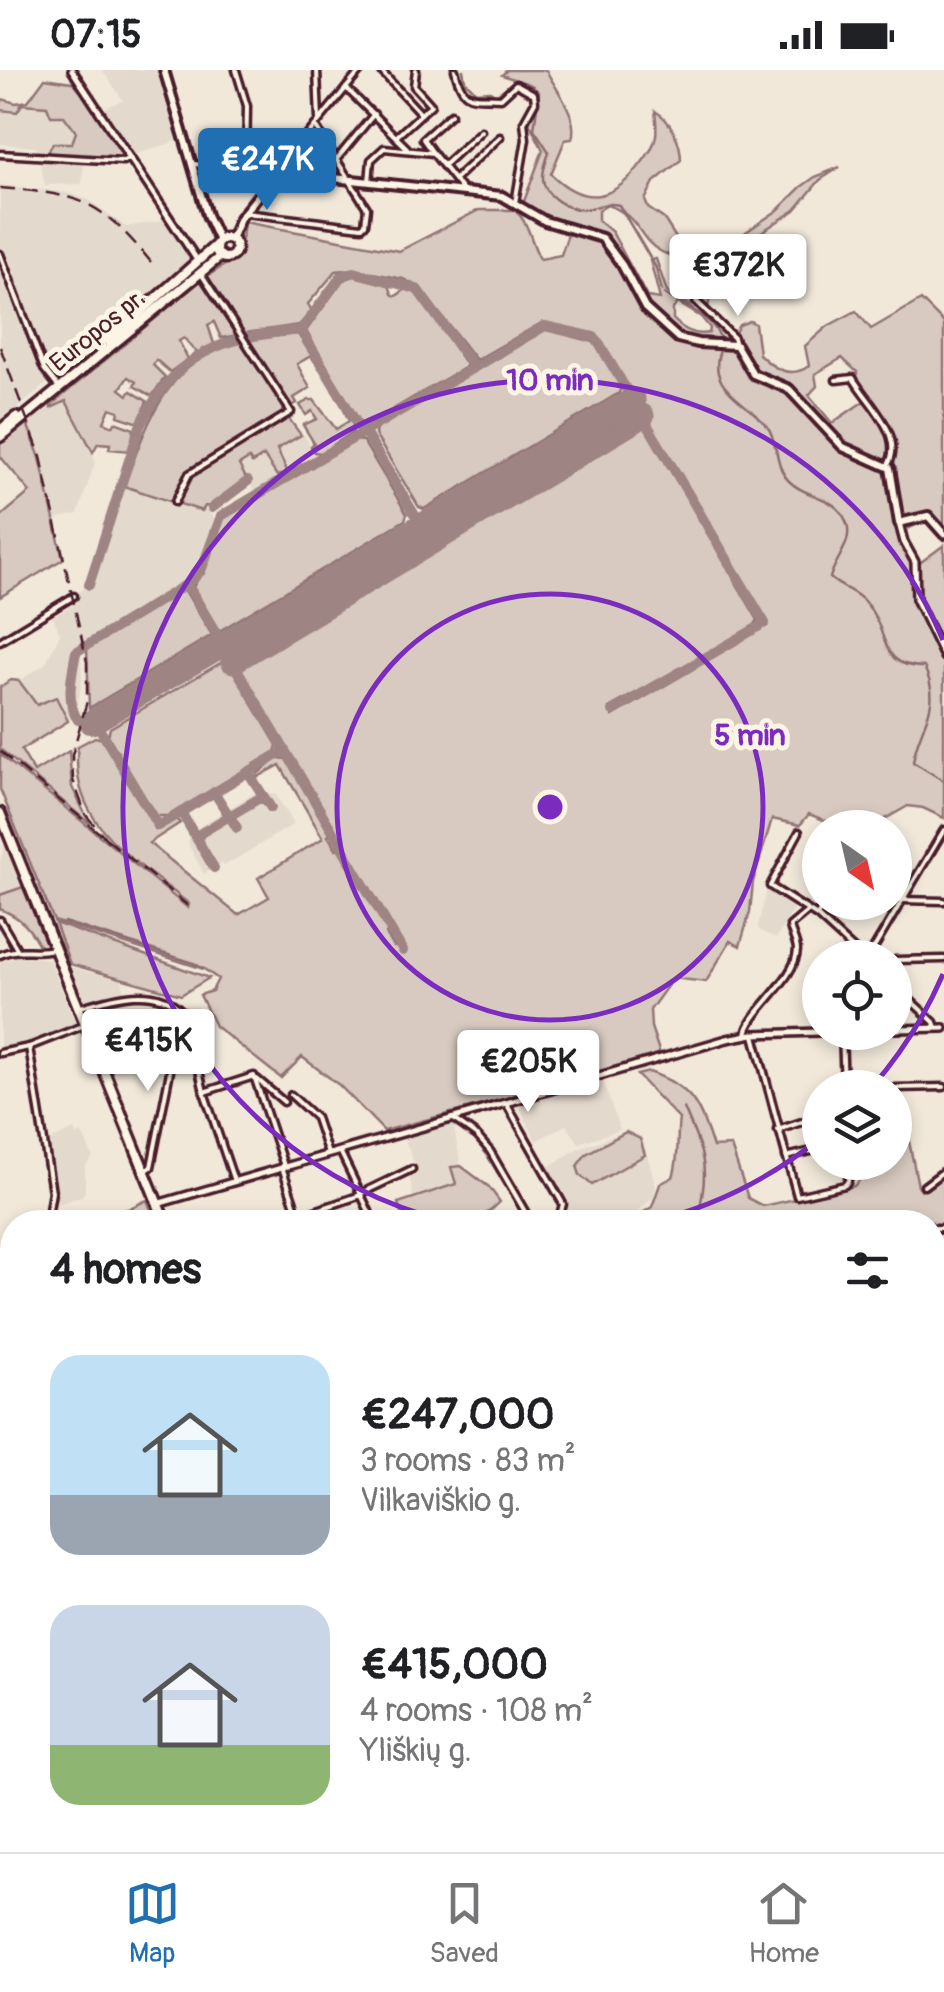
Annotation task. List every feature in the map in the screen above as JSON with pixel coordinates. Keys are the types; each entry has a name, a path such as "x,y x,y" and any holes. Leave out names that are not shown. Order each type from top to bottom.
{"main road":[{"path":"164,70 222,256"},
{"path":"218,243 230,239 244,212 277,172 502,196 545,221 602,238 645,308 678,338 698,344 736,346 754,374 789,389 843,446 888,466 894,474 900,523 928,516 944,534"},
{"name":"Europos pr.","path":"0,434 200,267 222,256 229,257 236,245 230,239"},
{"name":"Europos pr.","path":"0,434 200,267 218,243"},
{"path":"0,813 159,1210"}],"street":[{"path":"72,70 290,412 199,468 184,481 175,502"},
{"path":"236,70 247,106 246,167"},
{"path":"317,70 320,120"},
{"path":"193,164 277,172 361,70"},
{"path":"380,70 421,114"},
{"path":"397,136 431,105 414,86 416,70"},
{"path":"455,70 461,91 468,97 501,98 516,84 534,94 535,102 524,122 526,139 516,202"},
{"path":"346,88 409,150"},
{"path":"336,160 374,114"},
{"path":"451,114 423,139 463,191"},
{"path":"244,212 362,227 365,224 367,208 315,126"},
{"path":"444,165 481,130"},
{"path":"455,178 500,138"},
{"path":"369,182 371,160 381,149 432,153"},
{"path":"0,154 123,161 130,158"},
{"path":"0,254 44,369 56,384"},
{"path":"709,282 696,300 734,338 736,346"},
{"path":"836,380 853,378 890,434 892,453 888,466"},
{"path":"900,523 914,562 917,604 944,656"},
{"path":"0,641 74,596"},
{"path":"912,882 944,830"},
{"path":"799,832 770,882 771,888 802,907"},
{"path":"912,900 944,901"},
{"path":"802,916 790,926 795,955 775,994 747,1025 797,1196 844,1185 848,1180"},
{"path":"0,920 18,949"},
{"path":"822,920 845,940"},
{"path":"0,955 18,949 42,952 54,948"},
{"path":"912,959 944,958"},
{"path":"78,1009 144,994 162,997 182,1012 151,1167 144,1172"},
{"path":"912,1002 936,1028"},
{"path":"0,1054 85,1025"},
{"path":"912,1029 944,1028"},
{"path":"177,1033 192,1040 204,1092 234,1181"},
{"path":"156,1204 750,1034 802,1033"},
{"path":"29,1047 52,1192 50,1210"},
{"path":"204,1092 254,1076"},
{"path":"254,1076 284,1102"},
{"path":"254,1076 300,1210"},
{"path":"912,1088 944,1087"},
{"path":"291,1095 316,1118 328,1154"},
{"path":"506,1103 563,1204 561,1210"},
{"path":"452,1118 490,1151 524,1210"},
{"path":"778,1130 802,1122"},
{"path":"340,1151 368,1210"},
{"path":"786,1157 802,1153"},
{"path":"325,1210 412,1170"},
{"path":"924,1186 944,1171"}],"shaded area":[{"path":"102,70 161,70 180,140 131,156 101,110 123,100"},
{"path":"507,70 546,70 565,103 573,130 572,139 565,140 551,174 585,195 606,193 627,180 655,140 655,111 666,120 674,132 681,160 654,182 645,200 648,208 664,219 681,246 726,256 746,232 778,210 801,187 840,167 820,180 795,210 754,237 743,272 734,282 728,276 710,296 707,314 733,336 739,325 750,321 755,324 759,354 776,368 795,372 809,366 805,346 828,326 856,311 871,329 921,300 944,323 944,539 928,519 897,534 910,558 921,562 944,545 944,818 908,806 901,810 802,810 800,825 772,819 753,882 750,912 740,946 730,941 706,982 673,978 650,1010 661,1057 384,1131 339,1085 302,1057 281,1078 215,1026 200,995 212,991 218,979 204,969 54,921 0,789 0,754 188,908 189,904 110,838 84,798 78,774 78,746 95,737 103,739 156,830 176,819 180,823 149,843 238,915 269,897 258,878 323,838 280,765 258,777 278,758 287,759 386,934 402,953 406,950 239,666 644,425 758,620 754,626 609,708 613,716 768,625 595,335 543,322 476,360 419,287 403,279 353,269 336,271 308,304 312,311 299,325 245,333 206,277 240,255 244,222 399,251 479,210 515,210 540,259 561,255 570,228 523,204 543,150 529,122 537,99 533,86 502,75","holes":["607,205 618,210 660,251 678,257 729,262 692,306 667,292 656,259 650,260 660,299 647,297 612,232 598,220 598,211","678,303 701,317 710,328 709,333 694,333 673,319","842,358 857,372 856,380 867,399 832,423 809,395 817,386 815,374"]},
{"path":"45,78 78,83 121,151 120,158 47,154 53,143 72,143 76,132 64,116 51,116 47,106 22,104 17,112 0,110 2,99 28,101"},
{"path":"22,104 47,106 64,116 76,132 72,143 47,153 84,156 82,184 45,185 36,147 0,144 0,110 16,112"},
{"path":"0,185 64,192 89,200 126,227 165,220 190,261 0,423"},
{"path":"354,276 389,285 396,296 406,289 418,294 467,366 366,425 360,423 306,331 343,280"},
{"path":"203,279 238,335 221,338 214,322 208,325 214,344 197,353 184,338 179,341 188,359 170,372 156,360 153,365 165,377 152,396 134,386 136,382 128,377 120,389 147,401 139,423 118,416 119,411 110,408 104,422 134,429 130,451 109,449 110,444 98,443 93,452 66,401 51,405"},
{"path":"544,329 594,342 621,386 619,393 424,509 419,507 375,435 376,427"},
{"path":"298,334 320,369 311,356 297,364 310,388 294,398 297,403 290,407 248,339"},
{"path":"243,341 285,405 283,413 189,472 172,502 124,486 152,416 178,377 217,349"},
{"path":"66,400 95,462 78,514 54,519 40,459 26,422"},
{"path":"314,400 336,429 349,421 344,410 353,425 353,432 321,453 314,452 314,443 303,425 317,419 312,411 306,415 300,405"},
{"path":"287,416 301,435 277,449 288,473 277,476 264,456 252,463 249,459 239,465 247,480 211,507 205,506 202,511 177,503 190,475"},
{"path":"27,423 40,458 63,559 0,597 0,517 30,492 0,456 0,444"},
{"path":"303,433 318,458 291,474 276,449"},
{"path":"355,440 363,441 407,514 405,520 219,631 193,587 205,568 223,519"},
{"path":"264,456 280,481 256,495 239,465 249,458 253,462"},
{"path":"124,486 202,511 205,505 211,507 209,513 213,517 223,519 205,568 194,583 81,653 77,709 82,712 68,721 57,697 37,705 19,681 45,664 60,634 53,617 75,604 74,596 93,582"},
{"path":"184,589 212,635 89,708 87,647"},
{"path":"222,662 229,664 277,745 275,752 168,816 156,816 108,736 110,728"},
{"path":"11,680 19,681 37,705 56,697 68,721 21,750 34,772 69,751 72,787 90,824 0,749 0,687"},
{"path":"259,790 276,795 294,824 204,874 189,846 189,833"},
{"path":"5,842 23,887 0,895 0,861"},
{"path":"23,887 48,944 44,949 20,920 0,909 0,895"},
{"path":"767,887 796,905 776,939 758,926"},
{"path":"55,923 209,978 181,995 70,964"},
{"path":"19,956 49,959 76,1025 27,1045 0,1050 0,962"},
{"path":"70,967 122,980 126,999 86,1010"},
{"path":"649,1072 685,1091 703,1120 713,1147 731,1146 748,1198 763,1206 854,1186 859,1180 912,1180 912,1156 918,1186 927,1189 944,1176 944,1210 647,1210 660,1184 673,1177 679,1119 637,1075"},
{"path":"603,1082 620,1130 579,1143 566,1125 536,1141 519,1106"},
{"path":"452,1118 461,1166 451,1168 456,1184 413,1196 409,1174 417,1171 402,1133"},
{"path":"74,1130 77,1135 82,1133 93,1157 85,1167 82,1196 58,1204 50,1141"},
{"path":"628,1130 642,1137 656,1186 654,1196 639,1210 566,1210 546,1168 579,1148"},
{"path":"626,1132 640,1139 645,1155 592,1185 580,1175 577,1166 586,1154"},
{"path":"461,1166 489,1187 500,1202 491,1210 400,1210 398,1203 456,1184 451,1167"},
{"path":"147,1200 151,1210 106,1210 128,1209"}],"waterway":[{"path":"463,70 465,81 476,92 490,91 496,95 516,80 539,92 534,129 549,152 543,177 547,190 572,208 619,205 656,268 662,291"},
{"path":"664,294 706,318 721,341"},
{"path":"721,348 718,373 730,392 767,426 785,476 797,487 835,506 846,521 848,536 830,578 864,601 898,661 924,667 931,705 913,762 944,781"},
{"path":"64,922 203,969"},
{"path":"684,1108 703,1164 699,1210"}],"taxiway":[{"path":"362,432 301,330 342,275 354,272 417,289 473,366"},
{"path":"92,722 78,720 72,705 76,652 187,584 201,571 221,516 545,326 594,337 600,345 765,623 613,711"},
{"path":"89,585 140,426 170,380 205,352 225,344 301,330"},
{"path":"364,431 421,525"},
{"path":"212,508 248,481"},
{"path":"187,584 403,951"},
{"path":"102,733 158,826 285,750"},
{"path":"248,772 271,808"},
{"path":"214,792 237,828"},
{"path":"197,839 258,799 265,799"},
{"path":"181,812 214,868"}],"runway":[{"path":"92,722 633,400"},
{"path":"233,661 642,416"}],"railway":[{"path":"0,188 50,194 86,204 116,224 151,262"},
{"path":"0,347 41,457 87,662 87,701 72,755 73,780 86,815 108,841"},
{"path":"0,751 188,906"}]}
